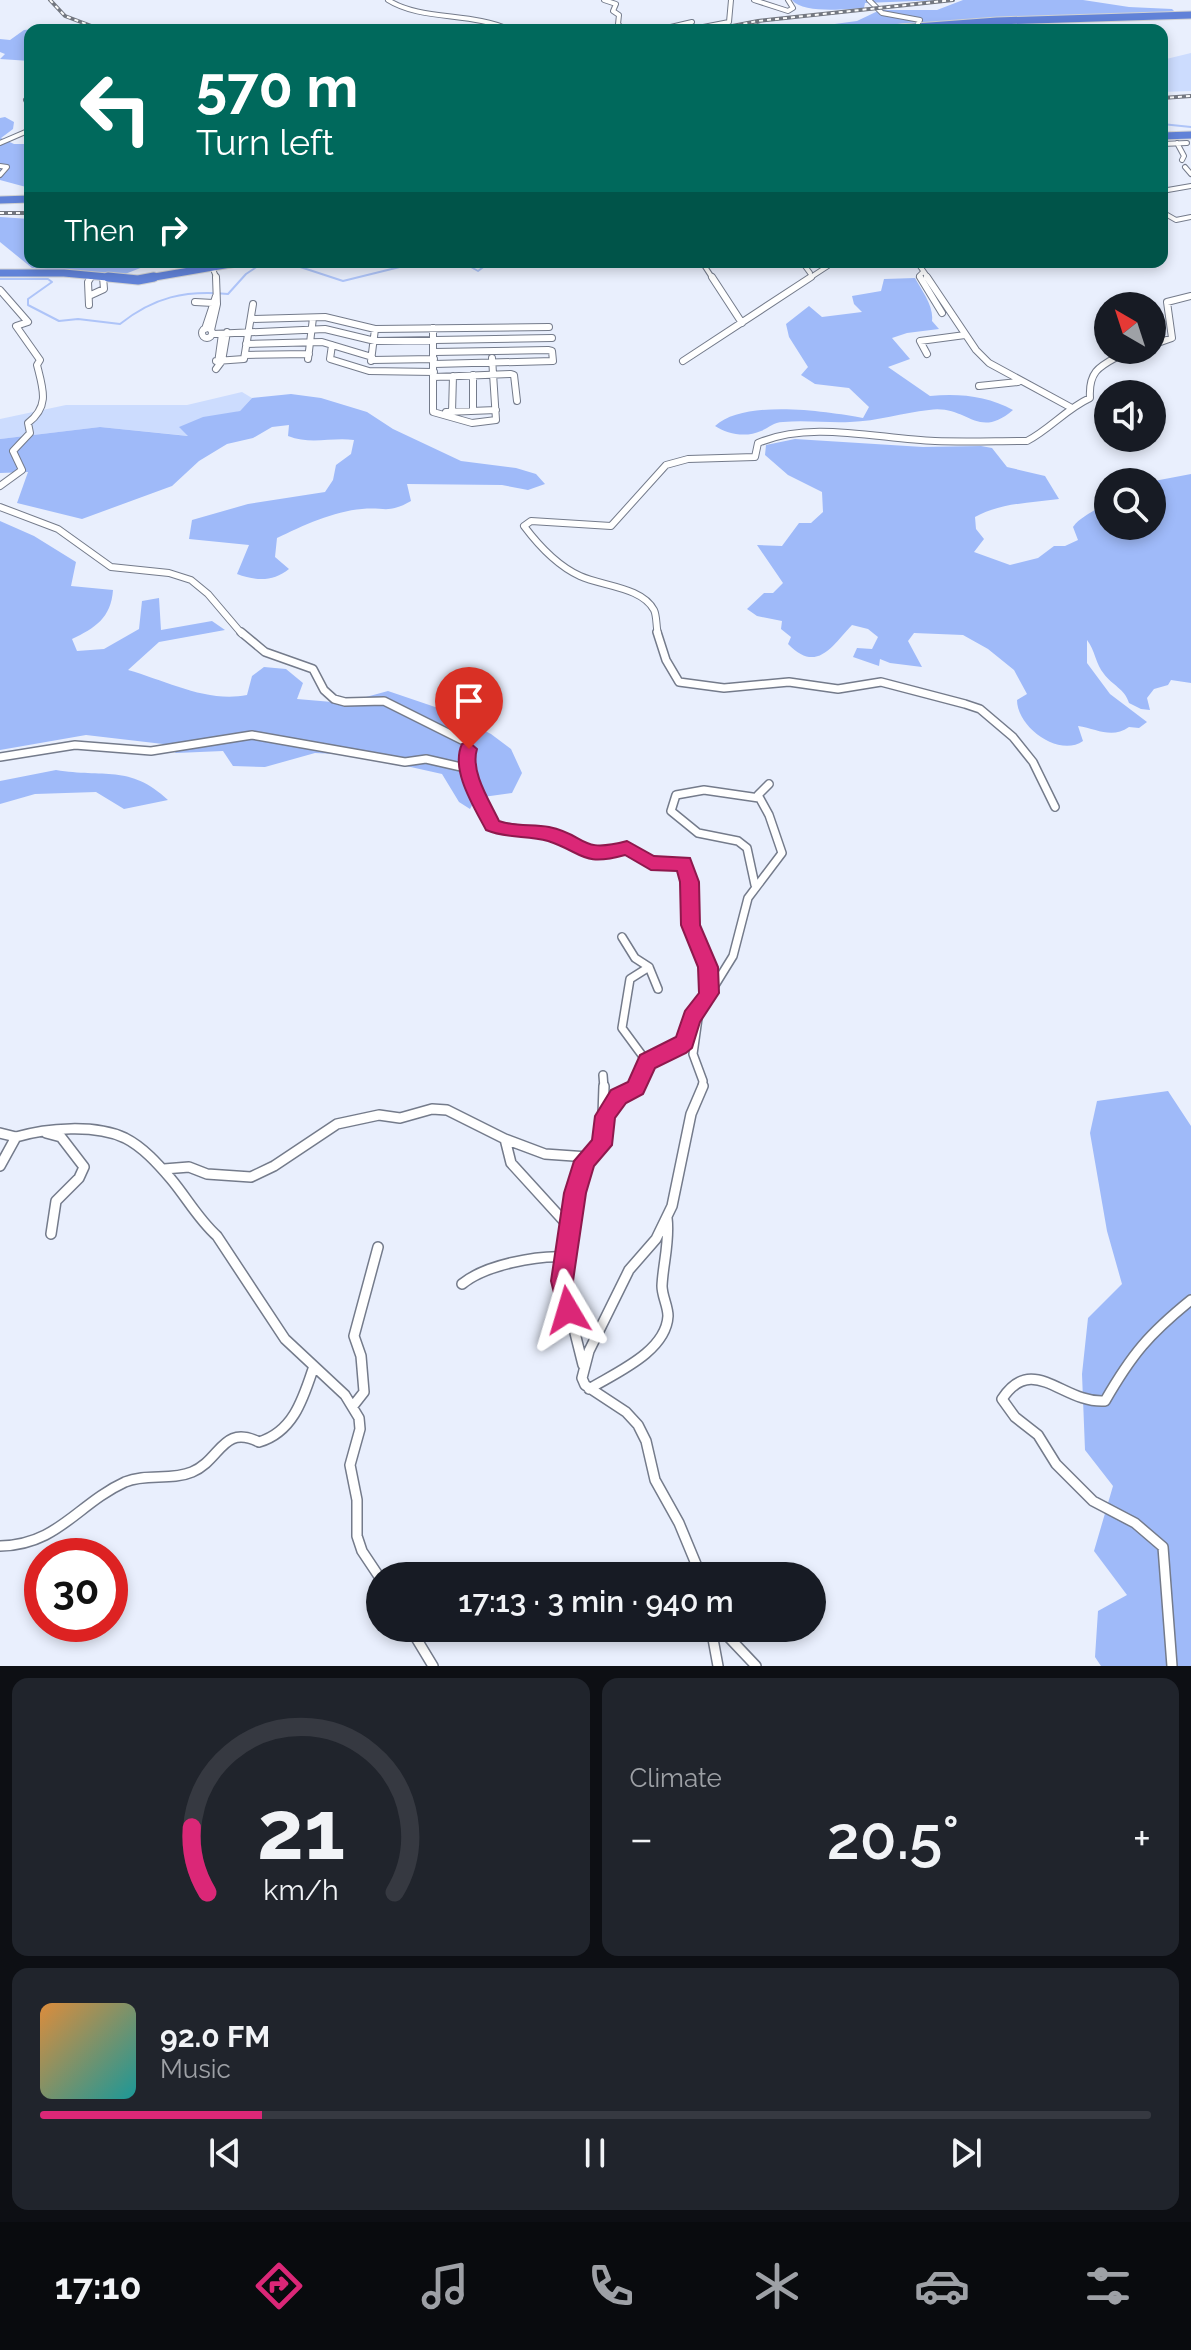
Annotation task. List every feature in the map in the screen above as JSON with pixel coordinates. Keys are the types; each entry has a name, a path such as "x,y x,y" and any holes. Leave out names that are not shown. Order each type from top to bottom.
{"highway":[{"path":"962,24 1191,16"},
{"path":"996,24 1191,16"},
{"path":"1168,137 1189,140"},
{"path":"0,198 24,197"},
{"path":"1,272 78,279 92,275 145,280 199,268"}],"street":[{"path":"390,2 396,0"},
{"path":"604,0 616,4 613,11 620,16 618,24"},
{"path":"715,24 729,21 731,0"},
{"path":"754,0 790,11 793,7 788,0"},
{"path":"869,0 882,13 913,16 920,20 918,24"},
{"path":"390,2 411,10 459,15 490,24"},
{"path":"684,24 692,22"},
{"path":"0,143 24,133"},
{"path":"1168,144 1189,140"},
{"path":"1177,143 1184,156 1182,160"},
{"path":"0,166 7,167 0,175"},
{"path":"1185,167 1191,174"},
{"path":"1168,190 1191,186"},
{"path":"1168,215 1176,220 1191,217"},
{"path":"212,268 216,297 211,331 332,330 375,341 552,338"},
{"path":"706,268 742,323"},
{"path":"806,268 810,273"},
{"path":"683,361 825,268"},
{"path":"921,268 965,335 989,363 1070,407"},
{"path":"923,272 919,276 942,313"},
{"path":"89,305 91,295 88,282 92,275"},
{"path":"91,295 104,289 103,276"},
{"path":"0,290 28,322 16,326 40,360 37,365 47,397 40,414 28,423 30,433 13,451 22,470 0,486"},
{"path":"1166,340 1172,338 1167,302 1191,296"},
{"path":"195,302 216,297"},
{"path":"225,333 218,364 241,361 251,332 253,306"},
{"path":"245,355 309,356 313,318"},
{"path":"252,319 331,318 375,329 549,327"},
{"path":"433,328 432,411 467,423 482,424 496,420 491,328"},
{"path":"369,371 375,329"},
{"path":"927,354 920,341 965,335"},
{"path":"248,344 311,342 332,345 372,359 492,363 553,361 551,350 492,352 434,359"},
{"path":"332,345 330,359 369,371 453,376 514,375 517,401"},
{"path":"1055,807 1033,762 1013,737 993,718 965,704 881,682 838,689 789,682 724,688 679,682 668,668 655,627 656,612 651,605 631,593 579,576 524,526 531,521 611,526 666,465 688,459 755,457 758,443 774,436 820,432 935,441 1027,441 1039,435 1070,407 1091,397 1089,380 1092,373 1106,364"},
{"path":"473,375 473,411"},
{"path":"452,412 453,376"},
{"path":"979,386 1020,382"},
{"path":"440,413 496,410"},
{"path":"0,507 19,511 42,522 85,546 104,563 122,569 174,573 191,580 262,651 313,669 322,689 333,699 341,702 376,698 395,702 424,721 462,738 468,743 466,758 487,819 498,828 549,834 594,854 627,848 651,863 684,863 690,882 690,925 708,967 709,993"},
{"path":"0,757 75,745 151,751 252,735 405,762 426,759 470,769"},
{"path":"605,1116 618,1097 636,1088 647,1062 682,1045 692,1017 699,1011 733,956 744,908 755,885 782,853 769,815 759,798 759,791 769,784"},
{"path":"755,885 747,848 738,841 698,833 671,811 671,804 676,795 695,790 759,798"},
{"path":"622,937 635,958 649,967 658,989"},
{"path":"647,1062 622,1028 630,979 649,967"},
{"path":"695,1562 679,1523 655,1480 646,1441 638,1425 626,1412 582,1382 584,1367 629,1270 656,1239 667,1218 685,1152 691,1114 702,1092 703,1081 693,1054 699,1011"},
{"path":"584,1367 563,1289 577,1187 588,1157 602,1145 605,1116 603,1075"},
{"path":"164,1169 189,1167 207,1174 251,1177 274,1166 337,1124 379,1115 400,1118 432,1109 447,1110 530,1152 551,1157 588,1157"},
{"path":"36,1130 61,1137 84,1167 78,1181 57,1198 52,1209 51,1234"},
{"path":"0,1133 16,1137 36,1130 117,1135 129,1140 164,1169 199,1213 206,1228 217,1235 231,1262 269,1311 287,1342 313,1369 333,1382 353,1406 361,1424 349,1468 357,1495 357,1539 371,1562"},
{"path":"0,1166 16,1137"},
{"path":"505,1139 511,1163 572,1230"},
{"path":"589,1389 646,1353 665,1329 668,1314 662,1289 669,1233 667,1218"},
{"path":"353,1406 364,1392 361,1356 354,1336 378,1247"},
{"path":"462,1284 472,1276 518,1259 566,1257"},
{"path":"1172,1666 1163,1547 1135,1523 1093,1501 1056,1464 1038,1435 1015,1417 1002,1399 1006,1389 1016,1381 1033,1378 1046,1381 1080,1400 1097,1404 1105,1401 1131,1356 1161,1324 1191,1300"},
{"path":"0,1546 38,1541 128,1481 195,1471 234,1436 246,1435 259,1442 272,1438 297,1411 313,1369"},
{"path":"418,1642 433,1666"},
{"path":"714,1642 718,1666"},
{"path":"733,1642 756,1666"}],"shaded area":[{"path":"792,0 941,0 865,3 864,8 826,10 806,7"},
{"path":"963,0 1083,0 1172,9 1176,13 835,24 857,21 880,10 937,10"},
{"path":"24,30 24,61 0,59 5,54 0,52 0,39 10,40"},
{"path":"1191,53 1191,91 1168,92 1168,59"},
{"path":"0,118 14,122 13,129 1,138 14,144 24,144 24,186 0,180"},
{"path":"0,217 24,219 24,262 0,242"},
{"path":"32,268 140,268 125,274"},
{"path":"915,278 929,304 932,321 939,329 892,338 910,359 888,367 930,396 973,397 994,401 1013,410 1001,419 981,422 942,410 860,421 780,422 743,435 715,426 745,412 765,410 808,410 863,418 869,407 849,388 815,384 801,375 808,367 789,337 786,324 809,306 822,317 862,312 854,304 852,296 881,291 884,279"},
{"path":"242,392 252,398 240,411 180,428 190,436 100,427 0,439 0,419 66,405 187,405"},
{"path":"291,394 321,398 367,412 393,429 461,461 516,468 536,474 545,484 528,490 502,485 407,484 411,501 403,505 392,509 340,513 277,538 275,557 289,569 271,578 258,579 237,574 249,545 189,539 192,520 248,504 325,492 333,480 336,465 351,454 354,440 305,440 288,436 289,425 272,427 253,438 227,444 199,461 172,486 82,519 17,503 28,472 0,473 0,439 100,427 188,436 179,427 203,417 240,411 252,398"},
{"path":"795,439 992,448 1007,467 1045,476 1059,499 1005,506 975,517 976,529 984,539 974,552 1010,565 1038,558 1054,546 1065,546 1078,540 1073,527 1094,511 1094,540 1166,540 1166,479 1191,474 1191,683 1171,680 1168,685 1154,689 1147,698 1150,710 1141,709 1129,703 1125,694 1104,674 1087,640 1087,663 1110,694 1147,722 1139,728 1129,727 1110,733 1078,726 1083,741 1063,746 1041,737 1024,720 1017,700 1027,694 1014,670 988,649 963,635 914,633 908,641 922,667 880,659 879,666 853,657 857,648 872,649 878,637 868,629 852,625 823,654 807,657 798,653 788,644 791,637 781,629 782,621 757,616 747,609 764,593 773,593 783,583 757,545 782,546 799,523 811,523 823,512 822,492 788,475 765,455 766,445"},
{"path":"0,521 34,536 76,562 71,586 113,590 109,608 100,621 72,639 77,651 104,649 139,629 142,601 159,598 161,630 212,621 225,630 159,642 128,670 187,690 217,696 247,695 252,676 264,667 286,669 303,683 297,699 344,703 388,691 441,709 491,734 511,749 522,773 512,793 476,798 470,809 459,802 442,774 357,755 315,753 265,767 233,766 223,751 176,753 163,744 86,735 0,750"},
{"path":"56,770 128,777 141,781 168,800 124,809 96,792 35,794 0,804 0,781"},
{"path":"1168,1091 1191,1126 1191,1666 1101,1666 1095,1657 1098,1611 1127,1595 1094,1551 1113,1486 1085,1450 1082,1374 1088,1318 1122,1284 1107,1231 1090,1133 1097,1101"}],"waterway":[{"path":"1168,125 1191,127"},
{"path":"0,279 48,279 52,282 28,299 28,305 59,321 78,319 120,324 145,307 171,297 198,293 228,294 255,268"},
{"path":"303,268 343,281 396,268"},
{"path":"473,268 478,271 482,268"}],"railway":[{"path":"50,0 65,16 86,24"},
{"path":"743,24 953,0"},
{"path":"1168,98 1191,96"},
{"path":"0,213 24,213"}],"route":[{"path":"469,749 466,758 475,790 492,825 505,831 549,834 587,853 605,854 627,848 651,863 684,863 690,882 690,925 708,967 709,993 687,1027 685,1041 647,1062 636,1088 618,1097 605,1116 602,1145 585,1161 575,1193 572,1230 563,1271 568,1310"}]}
